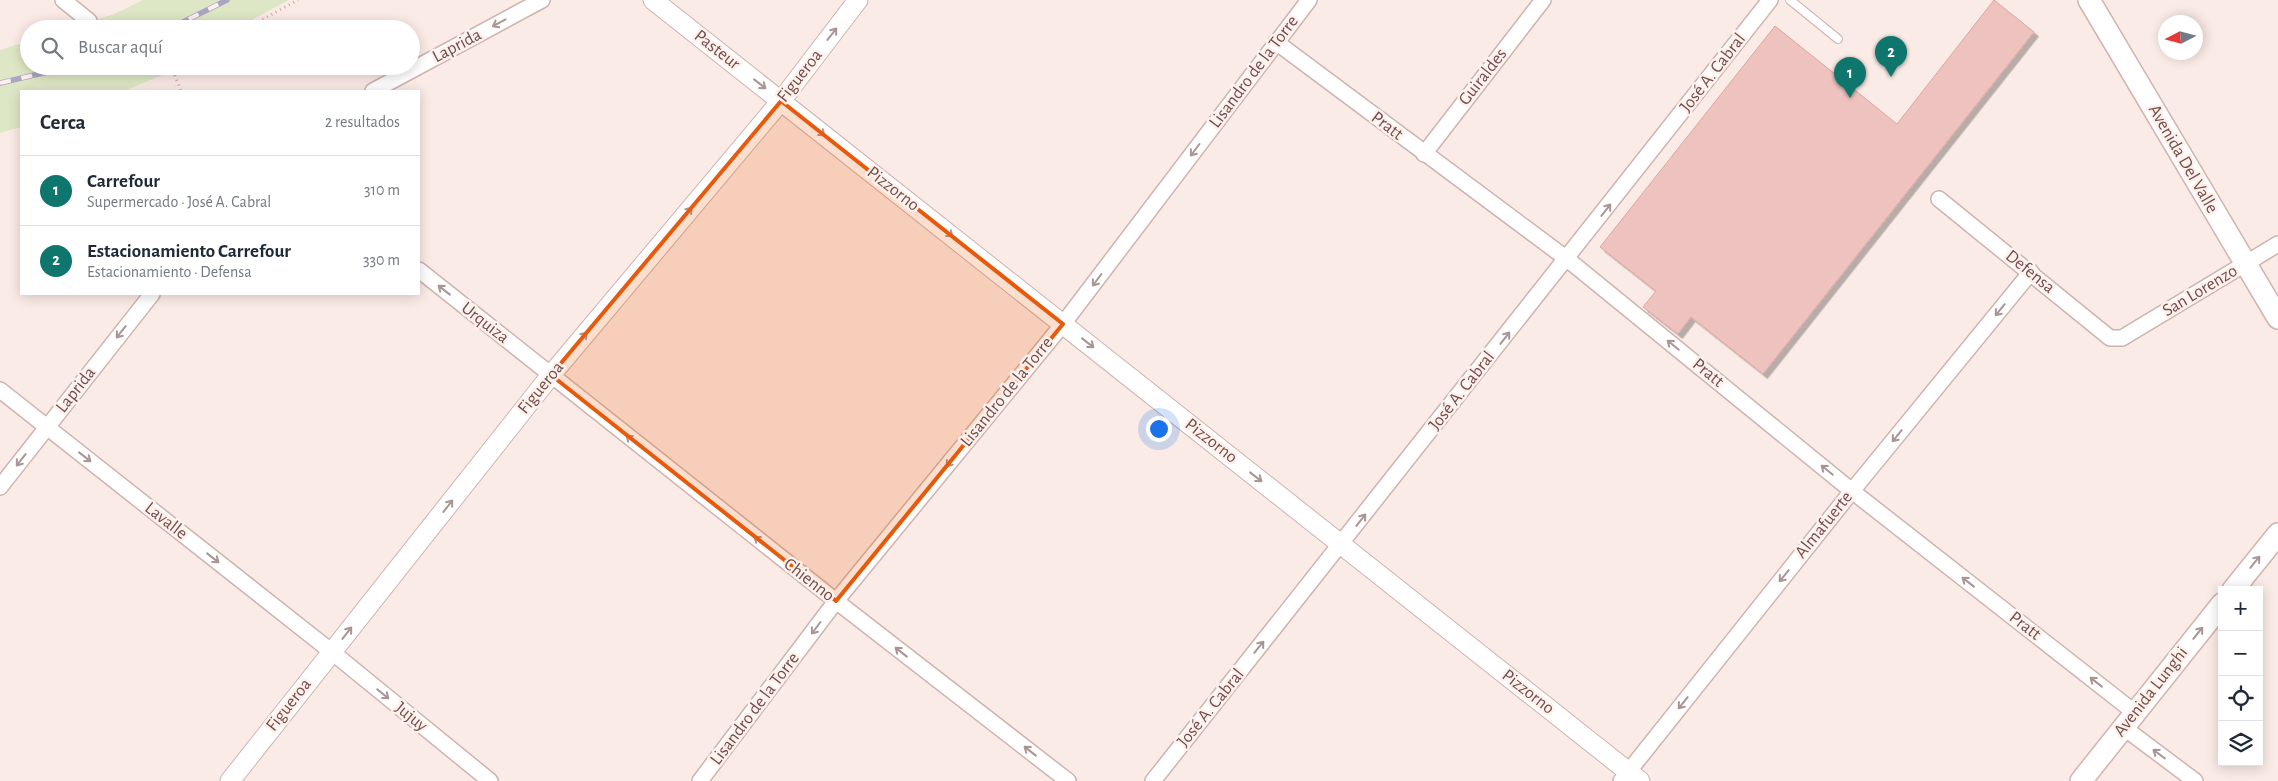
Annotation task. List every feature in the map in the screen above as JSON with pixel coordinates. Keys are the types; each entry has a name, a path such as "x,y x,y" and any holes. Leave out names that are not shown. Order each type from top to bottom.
{"main road":[{"name":"Avenida Del Valle","path":"2089,0 2244,264 2278,318"},
{"path":"2236,586 2278,534"},
{"name":"Avenida Lunghi","path":"2081,781 2218,609"}],"street":[{"path":"63,0 88,20"},
{"name":"Laprida","path":"420,65 542,0"},
{"name":"Pasteur","path":"653,0 781,101"},
{"name":"Figueroa","path":"230,781 551,375 781,101 858,0"},
{"name":"Lisandro de la Torre","path":"700,781 836,601 1063,324 1309,0"},
{"name":"Guiraldes","path":"1424,154 1543,0"},
{"name":"José A. Cabral","path":"1152,781 1567,259 1770,0"},
{"name":"Pratt","path":"1276,42 1567,259 1852,490 2129,720 2195,781"},
{"name":"Laprida","path":"374,90 402,75"},
{"name":"Pizzorno","path":"781,101 1341,544 1630,778"},
{"name":"Defensa","path":"1939,199 2110,338 2122,338"},
{"name":"San Lorenzo","path":"2122,338 2278,244"},
{"name":"Urquiza","path":"420,271 551,375"},
{"name":"Almafuerte","path":"1630,778 1852,490 2031,272"},
{"name":"Laprida","path":"0,487 151,295"},
{"name":"Chienno","path":"551,375 836,601 1068,781"},
{"name":"Lavalle","path":"0,390 332,652"},
{"name":"Jujuy","path":"332,652 490,781"}],"lane":[{"path":"1790,0 1838,39"}],"path":[{"path":"262,20 298,0"},
{"path":"174,75 181,90"}],"highlighted area":[{"path":"781,101 1063,324 836,601 551,375"}],"green space":[{"path":"143,0 289,0 252,20 96,20 114,14"},
{"path":"20,44 20,75 162,75 126,90 20,90 20,127 0,133 0,50"}],"building":[{"path":"1994,0 2034,32 1763,374 1691,317 1678,334 1643,307 1656,291 1600,247 1775,26 1897,124"}],"railway":[{"path":"187,20 227,0"},
{"path":"0,83 34,75"}],"place":[{"name":"Estacionamiento Carrefour","path":"1891,77"},
{"name":"Carrefour","path":"1850,98"}]}
